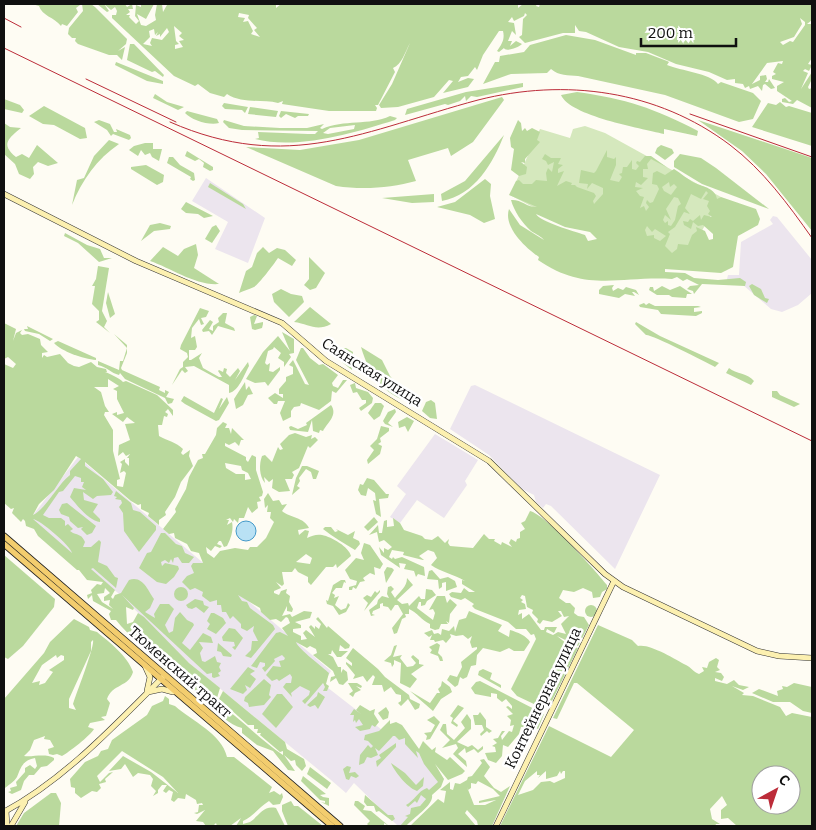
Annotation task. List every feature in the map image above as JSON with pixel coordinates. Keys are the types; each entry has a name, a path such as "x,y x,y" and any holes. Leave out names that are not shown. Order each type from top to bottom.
{"main road":[{"name":"Тюменский тракт","path":"4,536 163,677 340,826"},
{"name":"Тюменский тракт","path":"4,544 144,665 163,677 177,694 332,826"}],"street":[{"name":"Саянская улица","path":"4,194 136,261 282,323 326,361 489,461 614,581 757,650 779,656 812,658"},
{"name":"Контейнерная улица","path":"496,826 614,581"},
{"path":"144,665 150,677 146,694"},
{"path":"10,826 6,811 26,800 82,756 163,677"},
{"path":"146,694 162,689 177,694"},
{"path":"10,826 26,800"}],"shaded area":[{"path":"206,178 265,218 248,263 215,249 228,222 192,201"},
{"path":"773,216 777,217 812,260 812,293 798,305 782,312 771,309 743,285 726,283 728,275 739,275 741,242 773,224 770,220"},
{"path":"475,385 660,475 615,569 551,506 546,504 543,508 536,502 534,495 522,489 489,455 450,429 471,386"},
{"path":"435,434 478,460 465,481 467,485 444,518 417,500 400,523 390,517 406,494 397,486"},
{"path":"78,457 331,671 323,684 386,733 405,732 444,779 402,826 398,826 354,783 346,793 189,663 118,593 30,519"}],"green space":[{"path":"32,4 80,5 76,8 78,12 67,26 62,24 61,26 43,12 39,6"},
{"path":"82,4 91,4 95,7 127,39 126,44 118,51 125,47 122,60 117,55 109,55 78,44 75,41 76,38 72,38 68,34 69,28 83,11"},
{"path":"97,4 104,4 109,11 107,12"},
{"path":"104,4 125,4 127,7 132,4 133,9 128,9 130,12 126,15 130,15 129,17 136,24 139,21 135,16 136,5 141,7 141,4 154,4 146,19 137,14 141,25 146,26 156,20 157,4 162,4 163,12 167,5 170,4 276,4 276,8 281,4 518,4 518,8 523,4 537,4 536,6 539,7 540,4 812,4 812,20 807,24 811,24 812,27 812,58 808,64 812,65 809,71 805,69 803,71 808,73 801,89 812,72 808,87 809,89 812,88 812,108 797,100 793,104 782,102 782,99 785,98 789,102 792,101 777,91 777,86 784,82 772,79 772,76 776,74 773,72 778,63 782,64 783,61 767,63 752,84 760,80 760,76 766,75 767,79 765,82 768,82 769,79 775,88 771,89 765,84 762,91 758,86 750,89 749,86 745,88 743,84 735,83 735,79 727,80 709,72 676,64 648,52 619,47 586,32 579,31 575,25 575,33 563,33 525,43 519,37 522,35 523,19 527,15 525,13 524,16 514,21 512,17 508,22 514,23 516,35 512,31 508,41 512,41 510,46 516,41 522,44 512,49 507,50 504,48 499,52 497,51 504,37 503,31 499,31 483,55 477,70 475,67 468,76 461,77 458,82 468,78 474,79 468,87 443,93 453,81 449,80 434,97 398,107 381,108 379,105 392,84 410,43 401,61 393,68 395,72 378,105 375,105 376,111 329,111 282,104 283,101 278,103 246,100 227,94 224,97 210,93 198,84 195,86 174,76 112,18 112,15 116,15 115,7 111,10","holes":["239,13 249,15 248,18 257,28 254,30 260,37 251,34 253,31 248,21 243,22 245,18 238,17","800,18 805,22 805,25 793,42 790,41 783,45 780,42 794,37 802,24","174,26 182,33 179,36 184,40 179,41 183,47 175,49 175,45 179,44 176,41","167,28 169,32 162,40 152,38 150,43 152,46 143,44 150,37 149,31 154,29 155,35 158,32 156,36 160,34 160,37"]},
{"path":"566,35 595,40 636,55 636,53 646,53 669,62 667,65 709,77 718,84 721,82 753,93 761,101 753,119 739,122 665,95 578,76 560,74 551,69 547,73 511,74 483,84 495,62 499,62 500,56 524,52 530,45"},
{"path":"130,44 134,44 164,75 163,77 155,71 152,72 127,60"},
{"path":"116,62 163,81 163,84 147,81 115,65"},
{"path":"523,83 523,87 477,97 471,96 466,101 465,96 460,101 448,105 445,104 405,115 407,109 466,92"},
{"path":"577,92 625,101 653,110 698,131 697,136 664,129 664,134 623,125 591,115 567,102 561,95"},
{"path":"155,94 167,102 184,107 178,110 153,98"},
{"path":"502,97 504,100 473,142 451,156 448,148 408,160 416,181 397,185 377,188 336,186 246,147 300,150 359,140"},
{"path":"4,99 20,105 24,110 22,113 4,109"},
{"path":"780,102 786,107 789,106 812,113 812,146 752,127 768,103 776,105"},
{"path":"224,103 248,107 245,113 242,110 225,109 222,106"},
{"path":"44,106 85,128 87,138 80,139 54,125 43,124 29,116"},
{"path":"250,107 278,111 276,117 248,114"},
{"path":"187,111 217,119 219,123 211,124 196,120 185,113"},
{"path":"281,111 309,114 308,116 298,116 295,118 286,114 281,118 279,116"},
{"path":"390,116 397,118 344,135 289,142 255,139 259,138 258,132 315,134 318,131 242,130 229,128 223,122 224,120 244,126 280,128 307,128 324,124 320,128 322,129 339,124 382,119","holes":["355,125 354,129 328,134 323,133 330,128"]},
{"path":"99,120 110,124 114,132 117,132 116,129 130,135 131,138 129,140 113,134 111,136 107,130 94,122"},
{"path":"518,120 521,123 522,131 525,128 527,131 532,128 540,132 537,140 540,142 525,159 525,163 521,162 527,167 526,174 519,176 511,170 514,149 511,147 510,138"},
{"path":"698,120 812,158 812,231 766,174 742,151"},
{"path":"4,123 10,127 21,128 10,138 7,145 16,157 22,154 29,158 37,145 58,163 48,166 38,162 33,167 34,174 30,179 19,174 15,164 4,154"},
{"path":"585,126 605,133 721,197 691,250 676,257 548,215 510,195 540,129 570,138 573,129"},
{"path":"504,135 488,167 473,185 454,198 442,201 441,194 465,181"},
{"path":"109,140 119,144 97,163 80,187 72,205 77,180 84,178 94,156"},
{"path":"153,143 153,149 162,149 159,161 152,157 150,153 145,155 141,150 138,156 129,150 134,146"},
{"path":"661,145 672,149 674,153 665,160 655,153"},
{"path":"607,150 607,157 614,159 616,157 616,165 610,180 619,182 622,177 619,174 622,173 623,167 627,167 632,160 632,169 636,170 639,166 636,163 637,161 640,162 645,156 651,156 668,168 651,159 647,164 648,169 643,169 643,177 648,178 641,185 636,182 635,187 643,188 636,191 640,196 644,197 640,208 644,206 646,211 649,207 646,203 647,200 650,203 653,202 659,189 657,185 652,184 653,173 657,171 665,175 674,169 692,182 712,190 717,199 721,197 756,209 760,219 758,225 738,236 733,267 721,273 665,269 665,272 685,273 694,278 718,280 740,278 746,282 745,286 702,284 694,294 693,291 687,289 690,286 699,285 687,279 683,281 677,277 672,279 588,280 555,270 538,260 539,257 522,243 509,223 509,209 520,225 544,240 528,228 514,208 511,200 537,207 509,195 516,181 519,180 523,184 532,184 536,180 547,181 546,173 548,168 552,172 554,162 548,165 542,159 545,154 551,158 561,158 558,164 563,165 558,169 558,173 564,171 557,186 566,181 572,183 571,185 594,193 596,196 593,201 594,204 603,194 603,188 592,183 587,189 588,184 579,183 581,170 594,173","holes":["669,182 670,187 674,184 677,187 671,195 664,191 662,187","706,191 708,193 703,199 709,201 707,206 710,211 708,214 712,217 704,215 701,220 700,215 693,221 690,219 688,222 683,221 684,225 691,229 693,222 698,226 703,225 713,234 713,239 709,240 705,231 696,227 697,231 692,235 688,245 678,244 677,249 672,253 665,246 670,234 668,232 675,227 684,212 690,214 685,208 691,194 701,199","674,197 678,198 681,204 678,206 675,220 671,226 668,225 668,221 665,223 663,220 665,215 671,220 666,209","536,214 565,227 590,232 597,239 588,241 585,235 544,220","647,226 652,232 655,229 666,236 660,241 654,238 654,235 647,236 645,230"]},
{"path":"187,151 213,167 213,170 210,171 203,167 204,163 199,159 195,161 185,156"},
{"path":"680,154 701,158 769,209 702,184 674,167 674,161"},
{"path":"169,157 173,157 180,165 194,173 195,180 193,181 190,179 191,177 167,163"},
{"path":"146,165 164,175 163,182 157,185 131,169 131,167"},
{"path":"485,179 491,184 490,196 495,219 484,223 470,215 437,207 455,202"},
{"path":"210,183 243,204 246,209 208,187"},
{"path":"434,194 434,202 412,203 382,198"},
{"path":"186,202 213,216 204,218 198,214 186,213 181,209"},
{"path":"160,223 171,226 170,229 154,231 141,241 150,225"},
{"path":"216,225 220,231 212,243 205,239 212,227"},
{"path":"65,233 87,245 100,249 104,258 112,258 99,262 78,243 64,236"},
{"path":"196,244 198,255 194,268 219,284 201,282 150,261 163,247 178,256 184,249"},
{"path":"263,247 269,253 277,248 285,250 296,260 292,266 278,258 256,285 239,293 246,271 252,267 257,253"},
{"path":"309,257 325,273 316,288 310,290 304,285 309,279"},
{"path":"98,266 109,268 102,311 107,321 104,327 110,333 96,322 99,320 99,311 92,304 95,286 92,286 96,279"},
{"path":"752,284 761,289 765,298 769,299 767,303 754,295 749,286"},
{"path":"614,285 613,291 618,288 623,290 626,287 636,290 639,295 632,292 635,296 625,294 619,298 599,294 599,290 603,286"},
{"path":"662,286 670,290 680,286 692,294 687,294 686,298 672,297 669,295 657,295 649,290 650,287 653,287 654,291"},
{"path":"281,289 291,294 302,296 304,302 289,317 274,302 272,294"},
{"path":"108,292 115,314 110,318 106,303"},
{"path":"644,303 655,306 698,306 701,307 694,308 694,312 702,311 702,313 696,316 661,314 658,310 640,307 639,305"},
{"path":"310,307 331,324 317,327 294,322"},
{"path":"200,308 209,311 206,317 201,318 204,324 201,325 199,319 192,328 191,338 195,336 197,347 195,350 189,350 189,360 202,353 199,358 203,368 219,377 222,377 219,370 223,372 224,368 227,369 226,373 230,377 238,368 240,371 235,380 248,362 249,366 241,382 233,392 229,393 229,385 194,366 185,367 188,371 185,373 182,370 172,385 180,369 183,367 183,362 188,357 187,353 180,349"},
{"path":"223,313 227,313 225,323 234,328 235,331 218,326 212,335 209,331 203,332 202,330 210,320 213,322 209,329 213,331 213,326 219,322 218,318"},
{"path":"257,316 254,324 263,322 262,328 252,329 250,317"},
{"path":"636,322 660,336 719,363 715,367 668,343 646,335 635,324"},
{"path":"4,323 16,329 13,341 16,333 22,330 20,333 22,335 28,334 40,339 41,345 48,352 42,353 42,358 44,355 47,357 60,354 68,363 79,367 91,362 97,367 106,369 107,372 105,372 123,382 126,381 157,395 173,410 173,416 168,409 165,412 168,414 167,417 164,416 162,425 158,425 159,436 183,449 181,453 183,455 190,450 189,456 193,466 181,482 175,497 165,512 166,515 159,520 159,525 148,516 149,513 141,509 141,504 138,505 131,501 85,462 85,466 103,479 113,492 111,495 97,496 93,499 83,492 84,500 98,504 93,512 100,519 100,522 87,515 70,497 74,488 86,490 82,487 84,482 81,482 81,478 75,476 63,491 59,492 43,515 49,518 61,518 65,521 65,526 68,524 73,529 70,531 83,538 85,542 83,547 91,547 99,540 101,542 98,562 107,566 115,577 118,578 116,588 93,568 91,569 115,590 111,597 113,599 115,595 121,593 129,580 138,580 145,585 154,599 150,608 145,612 155,618 154,614 160,604 169,604 174,609 165,625 169,633 173,631 175,618 180,612 187,620 193,623 194,625 182,643 190,650 203,633 211,637 213,643 199,642 203,648 200,653 202,661 205,662 215,656 217,662 221,663 219,667 221,671 218,673 220,676 214,678 212,673 207,674 122,595 134,608 133,610 126,607 127,624 133,622 138,613 144,617 189,663 220,688 217,698 214,697 209,702 193,688 187,678 177,676 167,670 161,665 161,660 116,620 111,620 109,614 111,611 93,601 92,595 88,599 87,595 92,593 91,590 97,584 101,585 103,582 87,580 79,570 38,536 34,529 26,526 23,519 21,522 12,513 14,508 11,509 4,503 4,364 13,368 16,364 8,357 4,359","holes":["108,379 119,386 113,389 117,391 117,399 124,413 117,415 117,412 112,414 123,422 127,417 135,423 125,424 130,440 119,445 118,456 123,452 126,456 130,454 127,458 129,458 129,466 125,459 120,462 122,464 120,473 124,471 126,473 123,487 117,486 117,480 120,479 113,451 113,430 104,415 105,412 109,412 101,392 94,387 108,387","76,456 81,459 47,502 33,515 39,504 54,490","33,519 54,533 66,544 72,553","105,588 110,593 104,597 104,601 110,600 109,605 113,609 102,602 97,594 104,593"]},
{"path":"27,326 53,339 50,341 39,334 25,331 24,329 28,329"},
{"path":"282,332 294,339 294,353 289,354 291,357 284,367 284,362 278,358 281,353 274,347 268,351 265,363 267,365 270,363 269,371 273,372 280,367 280,370 268,386 265,382 255,383 246,379 263,352 278,336 290,351"},
{"path":"114,334 127,345 127,348"},
{"path":"58,341 96,358 96,360 67,352 54,343"},
{"path":"361,347 382,360 390,376 413,404 393,395 379,383 369,367"},
{"path":"127,348 122,370 160,387 159,390 165,393 165,390 169,392 166,397 174,399 172,403 168,404 165,398 125,379 120,373 119,375 116,374 98,365 98,361 119,370 120,361 123,361"},
{"path":"301,348 319,365 323,364 338,375 332,383 333,386 338,388 343,380 347,380 336,393 332,391 331,401 319,410 301,403 300,406 294,407 291,411 291,417 283,421 280,413 285,401 278,401 277,404 274,404 268,398 275,393 283,398 283,394 279,394 279,389 286,381 286,377 293,374 293,367 289,365 293,360 305,384 309,385 296,360"},
{"path":"338,348 346,348 353,352 352,370 333,355"},
{"path":"729,368 749,376 754,381 751,385 726,373"},
{"path":"245,382 246,390 249,386 253,394 248,395 243,405 236,409 234,399"},
{"path":"355,383 356,388 368,392 373,398 372,403 361,411 359,408 366,403 366,400 362,400 357,392 353,393 350,385"},
{"path":"772,391 777,391 780,395 800,404 794,407 772,397"},
{"path":"184,396 214,413 221,398 223,399 219,409 227,397 229,403 219,420 216,421 181,401"},
{"path":"431,400 435,403 437,419 430,418 422,411 426,402"},
{"path":"375,403 381,403 384,406 380,416 374,420 368,413"},
{"path":"331,405 333,415 323,431 320,430 319,433 313,431 312,420 308,432 290,430 289,427 291,426 298,429 307,425 306,423"},
{"path":"395,409 396,412 388,423 393,427 385,424 383,421 388,412"},
{"path":"407,417 414,421 408,432 405,426 399,428 398,422"},
{"path":"223,422 227,424 225,428 229,428 231,434 232,428 244,440 241,440 239,446 235,442 229,445 225,443 225,446 246,457 248,462 252,455 256,457 256,470 263,492 262,496 259,497 261,501 257,502 258,508 252,513 248,507 244,518 239,518 238,523 234,519 233,522 230,518 226,520 229,520 227,525 232,522 231,535 227,546 224,547 221,541 219,541 217,544 222,546 220,548 215,546 211,551 206,547 207,553 214,558 220,551 235,548 248,550 250,547 257,547 266,538 274,522 270,518 271,512 267,512 268,505 265,508 264,499 268,493 273,501 279,500 282,505 287,504 282,511 307,524 309,528 298,530 299,535 305,530 309,531 307,538 314,535 322,535 330,538 344,546 351,556 337,568 336,564 333,567 326,567 311,585 308,582 308,577 298,572 295,568 292,572 282,572 284,584 282,586 276,582 281,588 274,591 274,593 279,595 281,591 287,589 286,593 290,596 289,602 293,609 292,612 287,611 287,606 282,616 290,614 292,617 304,611 312,612 310,618 295,622 301,625 301,628 293,629 293,632 301,636 301,640 307,639 303,633 306,630 315,637 309,627 311,625 315,629 315,626 319,629 321,624 316,619 318,617 327,628 328,626 350,645 349,648 345,649 340,645 339,651 348,651 341,657 337,657 332,650 331,654 328,654 333,657 338,667 341,667 341,673 343,669 347,672 348,680 343,685 339,684 336,678 330,682 331,677 335,676 333,671 313,655 317,653 316,649 310,646 307,648 296,642 306,654 329,673 326,684 329,686 327,691 323,691 325,687 323,683 305,704 302,701 309,695 310,691 300,686 291,693 292,697 283,687 286,683 291,683 292,677 290,674 279,681 277,679 272,681 266,675 273,666 281,667 279,661 285,658 282,655 274,659 275,661 265,672 262,668 265,666 265,663 260,662 257,668 251,666 276,633 280,632 288,636 282,628 290,623 288,618 286,617 281,622 276,619 270,620 261,612 260,608 238,595 242,601 247,602 250,608 273,625 275,629 251,658 245,656 251,650 252,641 258,641 253,631 254,626 247,631 241,628 241,624 233,616 230,619 226,612 222,612 221,605 217,605 217,600 210,602 202,596 203,592 195,588 190,590 182,582 187,576 194,573 191,566 193,563 203,563 199,553 191,551 187,544 175,538 174,533 169,534 163,529 176,512 175,509 186,489 189,477 198,460 203,458 202,454 205,454 216,435 217,428","holes":["225,463 241,466 242,470 248,473 251,479 245,480 245,474 236,474 226,468","306,554 312,558 310,564 296,562"]},
{"path":"381,426 389,428 389,431 380,438 381,442 378,444 382,446 380,454 368,464 367,460 374,450 370,446 377,439"},
{"path":"295,433 306,437 312,435 311,439 315,437 318,440 310,448 308,446 299,468 292,472 294,475 292,479 285,479 290,491 279,492 272,488 273,479 269,482 264,477 265,483 263,480 260,470 261,459 265,455 272,462 278,447 280,450 283,449 280,444 289,435"},
{"path":"302,466 319,471 316,479 313,479 311,472 306,469 299,478 300,481 297,486 300,488 292,495 296,478"},
{"path":"367,478 374,480 386,494 389,494 388,498 379,499 381,517 376,514 373,500 376,501 375,493 368,488 366,496 361,495 358,490 360,484 363,485"},
{"path":"116,491 131,503 133,510 140,512 156,526 156,530 139,552 124,531 123,513 119,507 122,503 121,500 115,499 117,497 114,496"},
{"path":"67,503 96,526 92,533 87,535 81,529 83,527 78,528 70,521 69,517 61,514 59,510 62,504"},
{"path":"530,511 547,522 593,568 607,585 607,589 602,592 600,597 593,598 592,592 583,588 574,592 563,590 559,598 566,603 570,603 575,608 574,613 584,617 589,625 578,646 557,636 571,647 578,648 550,705 544,709 539,704 536,705 517,696 511,689 536,639 534,634 531,635 526,629 516,629 508,622 475,609 472,606 474,604 465,598 461,600 451,597 449,594 452,592 461,593 464,588 469,592 475,592 462,584 462,580 465,581 431,565 437,558 434,552 428,550 419,556 423,560 403,555 404,552 392,550 389,557 392,559 393,557 395,559 402,557 424,567 425,576 418,574 416,577 414,571 404,569 406,564 399,563 400,568 381,555 379,547 384,553 384,548 388,550 392,547 384,540 379,542 377,532 369,535 378,525 379,533 382,533 384,521 387,520 387,527 394,526 393,518 400,523 404,530 422,536 425,539 432,540 438,536 445,543 449,539 448,543 450,546 473,548 484,534 489,539 495,539 494,541 501,545 502,542 512,547 509,543 511,539 516,542 520,538 520,532 525,529 521,523 525,521","holes":["522,595 525,596 527,607 533,610 532,613 540,624 543,620 552,622 562,616 558,611 561,611 564,617 569,616 561,624 566,634 558,632 553,635 546,632 547,629 554,633 557,627 545,627 544,630 541,630 529,614 522,619 522,613 518,615 519,610 526,609 525,604 521,602 523,600 520,598"]},
{"path":"374,517 378,522 368,531 364,527"},
{"path":"331,527 335,532 338,531 336,529 348,535 355,531 353,538 359,541 360,544 355,550 323,529"},
{"path":"161,533 165,533 176,544 182,546 185,553 194,557 189,563 182,563 178,557 174,558 173,563 171,559 169,563 165,560 161,562 162,566 165,563 178,566 179,569 166,584 157,582 139,568 147,553 151,552"},
{"path":"364,543 370,545 383,564 380,569 374,567 375,575 370,573 363,578 365,581 360,582 356,589 353,587 352,590 349,590 349,587 356,585 357,581 350,579 345,570 356,558 364,560 361,553"},
{"path":"4,555 55,599 54,607 23,646 8,659 4,657"},
{"path":"387,567 394,570 386,583 384,572"},
{"path":"432,570 440,579 448,577 455,581 457,587 446,591 446,582 442,583 442,587 439,589 438,580 427,579 429,571"},
{"path":"407,578 413,585 397,600 402,604 408,603 409,606 419,596 421,599 425,599 426,589 432,590 436,595 427,601 425,605 421,606 421,602 419,602 417,608 433,620 435,613 433,609 429,610 437,596 445,596 447,603 450,599 457,605 450,614 449,623 446,621 448,624 441,624 439,629 435,630 430,628 430,624 409,609 409,614 405,614 406,617 402,619 397,633 394,634 392,628 403,614 398,605 395,605 391,611 388,607 383,606 383,603 380,604 380,608 373,611 372,614 375,615 371,616 369,610 377,604 382,596 389,598 387,594 388,587 391,586 394,589 391,592 395,598 405,586"},
{"path":"341,580 345,580 346,583 344,582 342,588 336,588 332,593 335,595 334,598 339,596 335,605 341,610 346,608 348,603 350,605 346,612 339,615 333,606 327,604 326,600 328,601 333,585"},
{"path":"178,587 184,587 188,594 184,601 178,601 174,597 174,591"},
{"path":"380,590 364,611 368,603 363,598 367,595 371,597 375,591 377,593"},
{"path":"195,599 203,601 204,605 209,607 204,613 196,607 192,609 186,605"},
{"path":"591,605 597,611 591,617 585,611"},
{"path":"469,611 502,625 498,631 509,637 510,630 524,636 530,642 524,651 514,651 509,648 500,652 483,648 477,655 476,665 471,666 467,677 463,679 460,677 458,685 455,687 447,680 450,675 457,677 462,667 461,662 477,649 477,647 472,648 470,642 472,636 468,639 463,635 456,636 450,634 451,637 446,643 443,640 435,642 430,640 432,635 429,637 424,633 432,630 434,634 438,633 441,635 442,629 449,631 454,626 455,632 459,620 466,618"},
{"path":"211,613 223,618 226,623 216,634 207,629 210,624 207,621"},
{"path":"74,619 89,627 90,630 97,632 112,645 127,660 133,672 128,680 109,694 107,699 110,703 106,716 101,717 105,720 90,723 88,727 94,729 92,732 65,754 62,756 49,754 48,749 54,747 50,740 44,739 45,736 34,740 30,750 24,756 47,756 54,758 54,760 47,766 41,767 34,775 29,775 24,781 21,790 12,794 8,792 11,791 10,788 17,786 16,782 25,772 25,768 30,765 35,769 37,766 35,758 25,762 16,779 4,789 4,699 44,653 50,642","holes":["91,651 73,704 76,710 69,708 69,699","56,655 57,658 61,655 64,656 64,660 49,670 53,672 45,683 39,685 40,681 32,683 42,665"]},
{"path":"598,625 632,640 638,646 649,647 662,652 699,674 704,671 702,667 707,668 709,662 716,658 719,660 717,667 720,670 715,672 721,673 724,677 722,681 715,678 715,681 727,684 734,680 739,685 749,687 743,690 732,686 744,693 742,695 753,696 780,707 786,716 792,713 812,717 812,826 737,826 728,818 721,819 721,810 727,805 722,796 710,809 712,819 720,824 715,826 500,826 549,726 611,757 634,730 577,683 574,683 557,719 553,718","holes":["537,771 537,775 540,775 538,778 546,771 546,779 557,776 560,771 561,774 565,771 565,778 554,783 550,781 541,782 533,790 518,795 525,781"]},
{"path":"229,628 235,629 243,638 235,650 232,647 235,646 234,642 223,641 222,637"},
{"path":"218,643 232,655 231,657 223,656 221,652 217,651"},
{"path":"437,643 440,645 438,653 443,661 440,661 438,656 430,653 432,650 429,647"},
{"path":"397,645 393,657 402,655 400,658 407,667 413,666 416,663 411,657 413,655 419,660 419,664 424,665 411,674 417,679 410,688 400,683 401,663 394,660 392,667 391,663 384,661 391,655 394,646"},
{"path":"353,648 385,677 409,695 410,699 420,704 419,708 415,710 408,699 401,706 398,703 401,701 401,695 396,694 391,687 384,692 382,685 372,685 375,677 373,675 367,682 363,676 353,679 355,675 346,662 352,666 352,663 346,658"},
{"path":"248,667 255,671 250,674 256,679 250,688 245,685 247,690 243,694 230,689"},
{"path":"483,669 492,673 490,679 501,685 501,688 478,675 479,671"},
{"path":"264,679 271,685 269,695 271,697 264,705 249,707 248,703 244,701 245,697"},
{"path":"442,681 450,687 452,692 441,699 433,711 410,691 430,703 437,693 440,693 438,689"},
{"path":"480,681 544,714 538,729 532,726 529,719 527,720 528,727 521,727 519,734 508,747 503,745 502,756 496,763 488,760 485,753 496,752 495,747 492,746 497,743 493,739 498,738 502,731 505,731 501,736 502,740 509,731 512,732 514,725 510,726 511,720 507,716 513,714 506,707 508,706 512,709 512,706 506,699 502,702 497,698 497,694 491,693 491,697 475,694 471,688 476,682"},
{"path":"348,683 357,683 362,686 361,688 356,686 361,690 355,693 353,697 349,694 353,691"},
{"path":"794,683 812,687 812,713 803,711 790,702 773,702 752,693 759,689 778,696 777,691 783,689 782,686 787,687"},
{"path":"223,691 285,742 287,749 304,759 306,766 302,771 296,765 295,760 291,761 284,755 295,771 288,770 273,751 257,745 242,733 242,728 233,724 218,711 213,702 216,701 283,755 283,751 280,752 260,735 261,733 257,733 258,729 254,729 254,725 248,725 219,699"},
{"path":"318,692 325,697 318,709 315,705 310,707 307,705 317,696"},
{"path":"277,694 282,694 293,707 276,728 262,714"},
{"path":"165,696 169,699 169,704 175,706 213,735 219,741 227,757 234,757 272,787 269,793 274,791 280,795 282,793 283,797 280,804 273,805 269,801 243,821 243,824 250,822 264,810 272,807 276,808 285,826 236,826 241,818 230,826 217,826 216,823 213,826 206,826 203,822 196,821 205,810 197,814 194,813 198,812 199,805 203,805 202,803 197,804 196,800 186,794 185,799 178,798 174,802 171,800 173,792 169,790 166,793 163,791 167,785 162,785 158,793 153,796 156,791 151,786 153,779 150,775 138,773 133,777 125,764 121,769 109,771 123,756 151,772 178,793 163,777 122,751 97,776 100,782 109,773 113,772 105,779 106,782 99,784 101,788 97,792 92,791 81,798 75,793 75,788 71,787 70,779 85,762 98,756 101,751 108,749 112,740 147,715 152,706 163,701"},
{"path":"360,705 370,711 375,709 374,714 379,722 375,727 372,725 370,729 360,731 355,727 363,725 359,719 356,723 355,720 353,722 354,715 350,715 354,709 361,714 356,710"},
{"path":"458,705 464,708 453,721 458,725 457,727 451,723 453,718 450,716"},
{"path":"386,707 389,712 388,718 383,720 378,713"},
{"path":"480,712 486,720 486,727 492,731 489,733 487,731 481,736 480,734 484,730 482,725 475,725 473,715 478,715"},
{"path":"467,714 471,720 471,729 457,742 468,747 472,745 478,750 483,746 483,749 478,753 474,749 466,753 465,748 458,754 466,761 467,767 453,754 458,748 456,744 442,748 450,740 440,730 443,724 446,724 447,734 454,740 465,728 461,722"},
{"path":"434,716 440,722 430,739 426,740 427,736 424,733 431,732 435,725 427,720"},
{"path":"390,720 390,724 396,722 402,725 419,749 423,741 432,750 436,747 435,752 447,760 450,757 465,771 448,780 435,764 444,779 441,787 432,795 432,799 427,807 406,826 400,826 408,817 405,816 410,814 411,808 420,806 426,799 421,795 417,803 415,801 408,807 406,805 421,791 427,788 429,790 438,782 424,764 419,753 416,751 418,758 405,744 405,738 399,740 393,736 379,751 375,748 378,755 371,758 367,757 364,763 359,765 360,755 368,745 371,748 373,746 364,740 365,735 379,731"},
{"path":"396,743 396,747 377,767 376,761 381,758 379,755"},
{"path":"484,759 490,767 484,776 494,788 501,792 510,786 492,826 478,826 477,821 467,810 465,813 476,826 410,826 438,799 444,803 446,791 440,790 450,782 450,789 453,790 455,783 460,784 467,780 482,763 480,760","holes":["478,781 493,789 500,796 479,801 479,803 496,800 485,805 474,805 468,790 471,788 471,783 476,784"]},
{"path":"391,763 405,773 416,785 424,777 423,786 417,791 413,789 401,778"},
{"path":"347,766 351,767 349,773 355,772 359,776 356,778 351,776 349,780 346,779 343,769"},
{"path":"310,767 331,783 327,789 307,774"},
{"path":"303,776 326,794 320,795 329,798 329,806 321,802 325,803 325,801 320,800 301,781"},
{"path":"51,793 56,793 61,803 59,826 16,826 24,813"},
{"path":"365,795 388,815 393,815 395,819 392,821 379,811 376,812 374,806 367,806 364,802"},
{"path":"291,801 294,806 298,806 323,826 288,826 282,811 282,805"},
{"path":"355,801 365,806 363,810 371,811 389,826 384,823 384,826 369,826 367,824 370,821 354,805"}],"water":[{"path":"242,521 250,521 256,527 256,535 250,541 242,541 236,535 236,527"}],"railway":[{"path":"4,18 21,27"},
{"path":"4,48 812,441"},
{"path":"86,79 176,122"},
{"path":"170,122 213,137 252,145 290,146 326,142 362,134 478,100 511,93 577,90 609,94 641,101 672,112 702,126 730,145 764,176 812,238"},
{"path":"690,114 812,157"}]}
